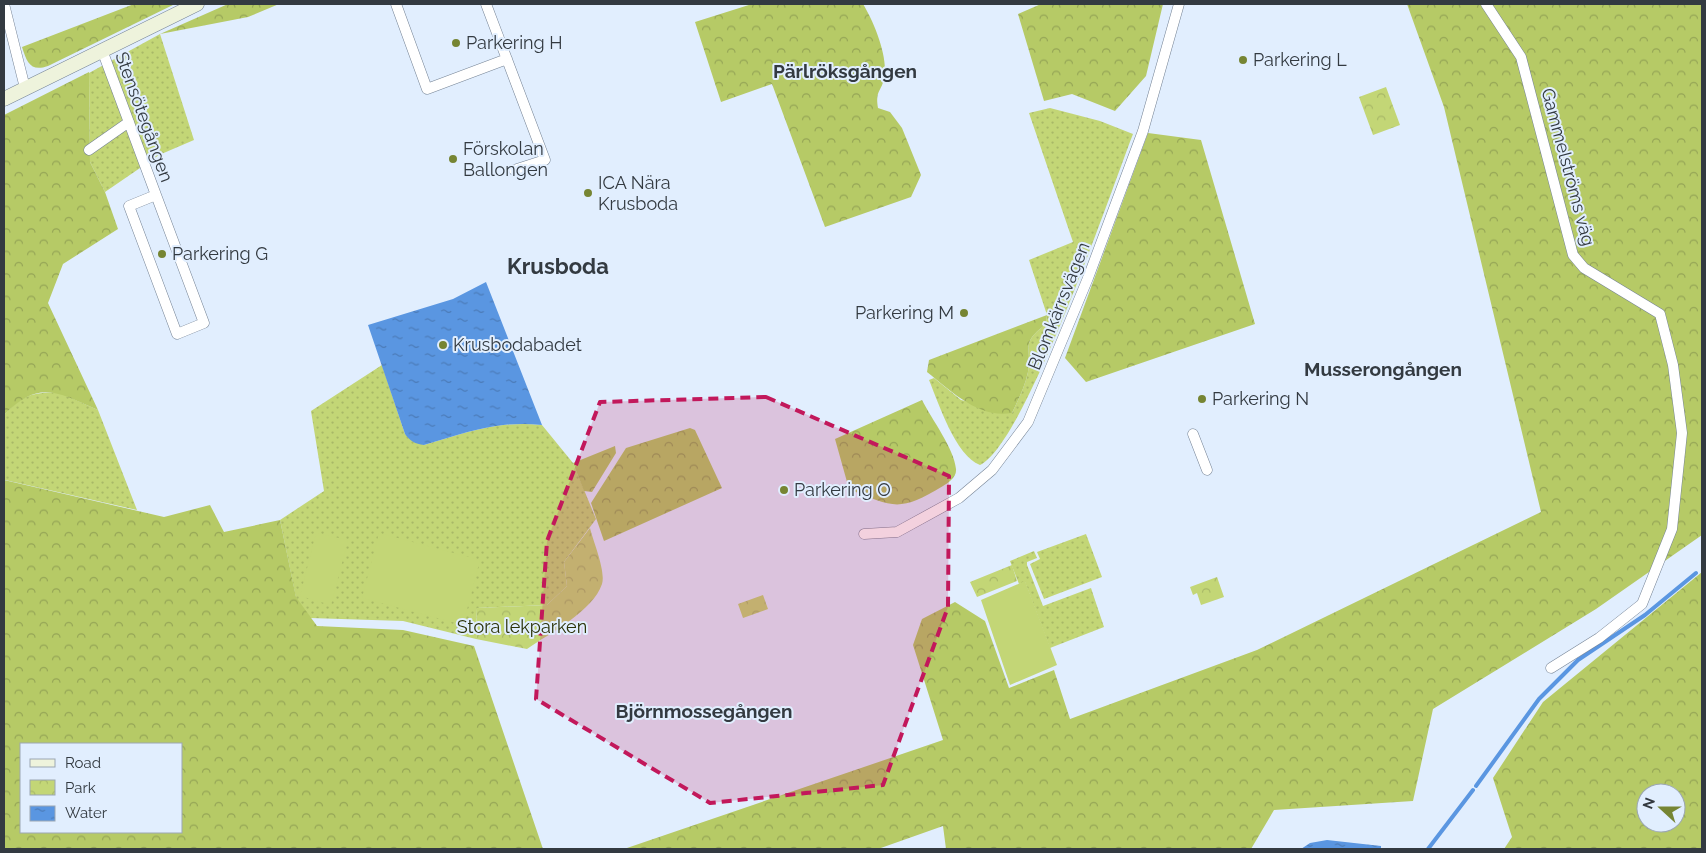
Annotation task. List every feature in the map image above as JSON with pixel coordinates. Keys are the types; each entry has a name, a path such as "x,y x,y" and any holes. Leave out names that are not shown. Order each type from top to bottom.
{"street":[{"path":"4,4 24,88"},
{"path":"4,99 197,4"},
{"path":"396,4 427,89 507,59"},
{"path":"486,4 545,160 514,170"},
{"name":"Blomkärrsvägen","path":"864,534 897,532 958,498 992,470 1028,422 1088,278 1143,131 1179,4"},
{"name":"Gammelströms väg","path":"1489,5 1521,57 1573,255 1584,268 1660,314 1673,365 1682,433 1672,529 1642,604 1599,638 1551,668"},
{"name":"Stensötegången","path":"102,50 129,122 204,324 177,334 129,206 156,195"},
{"path":"89,150 129,122"},
{"path":"1193,434 1207,470"}],"highlighted area":[{"path":"766,397 949,476 948,607 883,785 710,803 536,699 547,541 600,402"}],"green space":[{"path":"134,4 175,4 48,66 37,68 28,62 22,47"},
{"path":"228,4 279,4 248,17 160,34"},
{"path":"752,4 863,4 880,40 884,61 884,79 877,98 878,108 890,112 902,128 921,175 911,197 825,227 772,84 721,102 695,22"},
{"path":"1041,4 1163,4 1146,76 1115,111 1072,94 1044,101 1018,14"},
{"path":"1407,4 1702,4 1702,535 1596,609 1433,709 1413,801 1274,810 1251,849 946,849 943,826 878,849 624,849 943,740 913,645 922,619 955,602 985,621 1009,688 1054,670 1070,719 1257,650 1541,512 1444,107"},
{"path":"160,34 194,140 159,155 105,192 90,162 89,73"},
{"path":"89,72 90,162 105,192 118,229 63,264 48,303 98,410 71,398 49,392 28,396 4,415 4,115"},
{"path":"1386,87 1400,125 1373,135 1359,97"},
{"path":"1050,108 1100,121 1133,134 1087,258 1042,366 1020,412 999,447 980,465 963,451 956,440 943,415 929,380 934,378 961,400 1012,413 1019,398 1028,372 1030,341 1046,324 1047,315 1029,260 1073,242 1029,113"},
{"path":"1148,133 1201,140 1255,324 1086,382 1065,358"},
{"path":"1047,315 1046,324 1030,341 1027,378 1012,413 1000,414 977,408 956,395 927,372 929,360"},
{"path":"382,365 405,434 424,445 496,426 510,424 542,425 573,463 596,519 564,562 567,586 547,605 477,608 476,639 403,621 310,618 296,598 280,520 324,491 311,411"},
{"path":"58,392 98,410 137,510 5,480 4,415 28,396"},
{"path":"922,400 951,452 956,469 954,477 928,494 906,503 887,503 849,489 835,439"},
{"path":"690,428 695,430 722,488 604,541 591,503 626,448"},
{"path":"615,446 616,453 592,492 584,491 573,463"},
{"path":"4,480 164,517 210,505 224,532 280,520 296,597 317,626 403,630 474,646 543,849 4,849"},
{"name":"Stora lekparken","path":"590,528 601,564 603,578 597,594 590,603 570,621 527,649 476,639 477,608 547,605 567,586 564,562"},
{"path":"316,533 348,540 331,605 300,596"},
{"path":"379,533 480,560 463,625 362,598"},
{"path":"1086,534 1102,577 1044,599 1030,564 1040,559 1037,552"},
{"path":"1034,551 1037,558 1027,562 1027,565 1043,606 1091,588 1104,627 1050,648 1025,582 1019,584 1010,561"},
{"path":"1012,565 1017,581 977,597 970,582"},
{"path":"1702,572 1702,849 1504,849 1512,837 1493,778 1543,702"},
{"path":"1217,577 1224,597 1201,605 1197,593 1193,595 1190,587"},
{"path":"1025,581 1057,665 1010,685 981,600"},
{"path":"763,595 768,609 743,618 738,604"}],"water":[{"name":"Krusbodabadet","path":"486,282 542,425 510,424 468,432 424,445 415,443 405,434 368,325 453,299"},
{"path":"1327,840 1381,846 1381,849 1301,849 1310,843"}],"waterway":[{"path":"1476,786 1539,699 1578,660 1645,615 1696,573"},
{"path":"1428,849 1473,790"}],"place":[{"name":"Parkering H","path":"456,43"},
{"name":"Parkering L","path":"1243,60"},
{"name":"Förskolan Ballongen","path":"453,159"},
{"name":"ICA Nära Krusboda","path":"588,193"},
{"name":"Parkering G","path":"162,254"},
{"name":"Parkering M","path":"964,313"},
{"name":"Krusbodabadet","path":"443,345"},
{"name":"Parkering N","path":"1202,399"},
{"name":"Parkering O","path":"784,490"}],"district":[{"name":"Pärlröksgången","path":"845,71"},
{"name":"Krusboda","path":"558,266"},
{"name":"Musserongången","path":"1383,369"},
{"name":"Björnmossegången","path":"704,711"}]}
